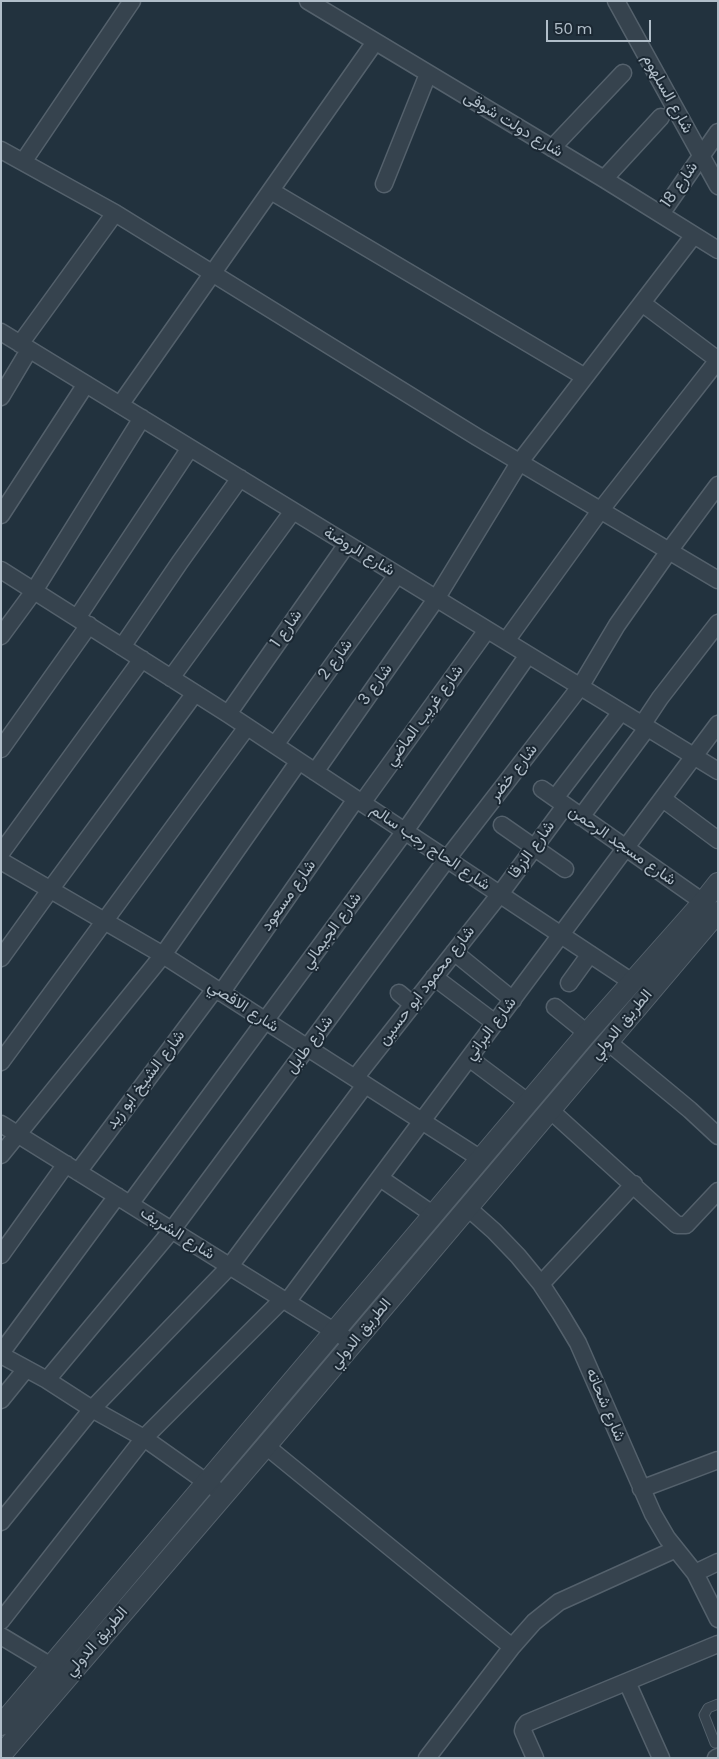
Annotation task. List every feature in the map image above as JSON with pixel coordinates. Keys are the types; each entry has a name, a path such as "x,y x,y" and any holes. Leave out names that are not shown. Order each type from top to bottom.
{"street":[{"path":"23,162 132,1"},
{"name":"شارع دولت شوقى","path":"308,1 604,179 718,250"},
{"name":"شارع السلهوم","path":"616,1 718,186"},
{"path":"120,405 375,42"},
{"path":"552,148 623,73"},
{"path":"384,184 428,74"},
{"path":"604,179 661,117"},
{"name":"شارع 18","path":"660,214 718,132"},
{"path":"1,150 115,212 519,463 718,580"},
{"path":"271,191 585,377"},
{"path":"1,397 25,347 115,212"},
{"name":"شارع 3","path":"315,772 436,599 519,463 694,235"},
{"path":"506,641 600,511 718,360 642,303"},
{"name":"شارع الروضة","path":"1,332 718,771"},
{"path":"1,515 86,384"},
{"path":"1,636 34,591 142,418"},
{"path":"1,749 190,448"},
{"path":"122,647 240,478"},
{"name":"شارع خضر","path":"447,859 580,687 616,625 718,486"},
{"path":"171,678 293,511"},
{"name":"شارع 1","path":"228,714 347,544"},
{"name":"شارع الحاج رجب سالم","path":"1,570 196,693 590,954 635,979"},
{"name":"شارع 2","path":"275,745 397,575"},
{"path":"581,817 645,726 660,698 718,622"},
{"name":"شارع غريب الماضي","path":"359,801 487,630"},
{"name":"شارع الجيمالي","path":"1,1354 266,1021 405,831 528,655"},
{"path":"1,853 142,659"},
{"path":"1,958 196,693"},
{"name":"شارع الزرقا","path":"500,894 622,712"},
{"name":"شارع البراني","path":"1,1621 144,1438 285,1300 423,1121 718,724"},
{"path":"1,1062 248,727"},
{"path":"1,1155 162,955 299,761"},
{"name":"شارع مسجد الرحمن","path":"542,789 710,907"},
{"path":"663,799 718,840"},
{"name":"شارع مسعود","path":"218,991 359,801"},
{"path":"502,825 565,869"},
{"name":"شارع طايل","path":"47,1380 172,1230 447,859"},
{"name":"شارع الاقصي","path":"1,861 162,955 423,1121 477,1165"},
{"name":"الطريق الدولي","path":"1,1755 354,1343 654,987 710,907 718,883"},
{"name":"شارع محمود ابو حسين","path":"1,1522 92,1409 230,1266 412,1004 500,894"},
{"name":"الطريق الدولي","path":"1,1725 206,1482 336,1332 587,1033 635,979 710,907"},
{"path":"454,952 513,1000"},
{"path":"569,983 590,954"},
{"path":"434,977 495,1024"},
{"path":"635,979 654,987"},
{"name":"شارع الشيخ ابو زيد","path":"1,1255 218,991"},
{"path":"399,993 412,1004"},
{"path":"555,1007 587,1033"},
{"path":"608,1042 690,1110 718,1136"},
{"path":"469,1058 529,1103"},
{"path":"550,1110 634,1184 677,1225 686,1225 718,1191"},
{"name":"شارع الشريف","path":"1,1124 354,1343"},
{"path":"477,1165 488,1184"},
{"path":"380,1178 434,1215"},
{"path":"541,1284 634,1184"},
{"name":"شارع شحاته","path":"468,1208 506,1244 541,1284 560,1313 578,1343 641,1490 659,1527 695,1573 718,1618"},
{"path":"1,1354 144,1438 224,1494"},
{"path":"1,1400 26,1369"},
{"path":"266,1446 512,1647"},
{"path":"641,1490 718,1460"},
{"path":"427,1758 512,1647 534,1622 559,1602 676,1549"},
{"path":"695,1573 718,1562"},
{"path":"1,1636 67,1676"},
{"path":"535,1758 524,1731 527,1723 718,1644"},
{"path":"627,1682 661,1758"}],"lane":[{"path":"716,1753 704,1715 708,1708 718,1704"}]}
